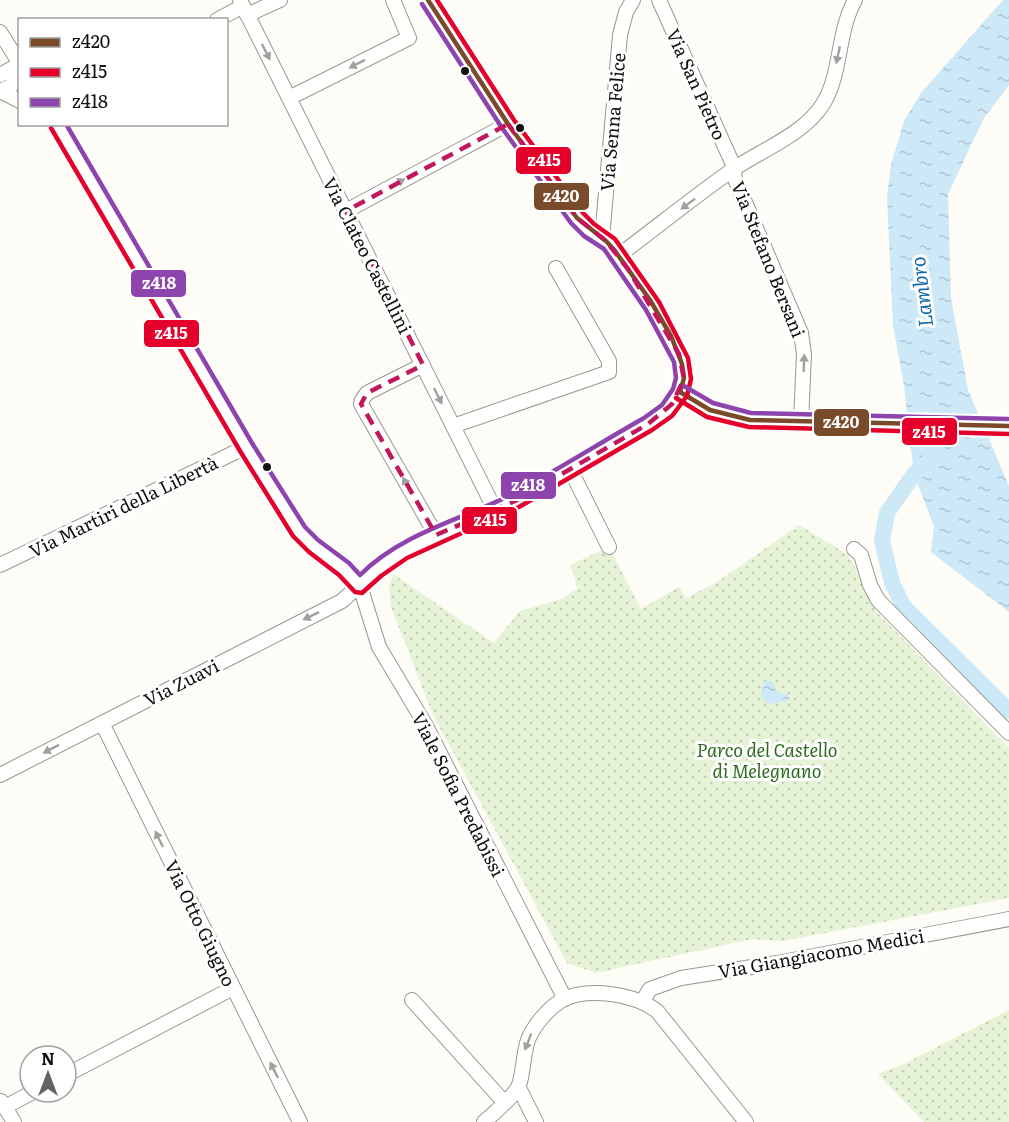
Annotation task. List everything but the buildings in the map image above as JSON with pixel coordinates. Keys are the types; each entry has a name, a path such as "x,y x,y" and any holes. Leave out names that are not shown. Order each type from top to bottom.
{"street":[{"path":"221,18 243,7 280,0"},
{"path":"289,98 409,38 393,0"},
{"path":"428,0 508,124 577,218 589,231 602,238 618,256 652,306 679,354 684,374 680,392 722,414 750,420 1006,427"},
{"name":"Via San Pietro","path":"659,0 735,169"},
{"path":"618,256 735,169 798,129 820,108 831,86 845,24 855,0"},
{"name":"Via Senna Felice","path":"602,238 620,40 622,24 631,4"},
{"name":"Via Clateo Castellini","path":"243,7 495,510"},
{"path":"0,32 18,61"},
{"path":"0,75 18,65"},
{"path":"0,91 11,86 18,69"},
{"path":"0,91 18,100"},
{"path":"346,211 508,124"},
{"path":"58,126 246,447 303,537 344,568 360,586"},
{"name":"Via Stefano Bersani","path":"735,169 734,177 801,333 804,354 801,422"},
{"path":"453,426 609,372 609,361 556,268"},
{"path":"423,365 367,393 361,404 436,535"},
{"name":"Via Zuavi","path":"0,776 335,605 348,597 376,570 396,555 468,520 515,501 648,424 667,410 680,392"},
{"name":"Via Martiri della Libertà","path":"0,565 246,447"},
{"path":"570,469 609,547"},
{"path":"854,549 861,555 870,585 878,600 1009,733"},
{"name":"Viale Sofia Predabissi","path":"360,586 379,647 425,724 565,999"},
{"name":"Via Otto Giugno","path":"102,723 300,1122"},
{"name":"Via Giangiacomo Medici","path":"648,1005 650,989 669,981 1009,919"},
{"path":"78,1069 233,988"},
{"path":"536,1122 519,1088 523,1056 538,1022 565,999 610,994 648,1005 746,1122"},
{"path":"412,1000 504,1102"},
{"path":"484,1122 519,1088"},
{"path":"14,1122 2,1103 18,1097"}],"highlighted area":[{"path":"508,124 577,218 606,241 628,269 679,354 684,379 672,404 648,424 515,501 436,535 361,404 367,393 423,365 346,211"}],"green space":[{"name":"Parco del Castello di Melegnano","path":"799,525 847,554 876,611 1009,748 1009,898 783,941 752,939 596,973 567,963 433,715 391,607 389,586 393,574 494,643 520,611 559,600 577,589 570,565 609,547 641,609 679,587 686,598 717,582"},
{"path":"1009,1010 1009,1122 924,1122 878,1074 904,1064"}],"water":[{"name":"Lambro","path":"1003,0 1009,0 1009,85 984,118 948,194 951,298 968,390 1009,486 1009,612 931,552 934,527 914,474 904,386 893,325 887,197 891,165 904,121 921,93"},
{"path":"767,680 773,682 778,693 788,694 788,701 772,704 764,701 761,690"}],"waterway":[{"path":"929,461 914,474 887,513 882,541 892,583 904,607 1009,711"}],"transit line":[{"name":"z420","path":"428,0 508,124 577,218 615,251 650,300 671,336 682,364 684,378 680,392"},
{"name":"z415","path":"51,128 240,451 293,536 309,552 339,575 355,592 362,593 407,558 519,507 652,430 672,416 687,396 691,379 688,358 659,302 615,239 583,213 514,120 437,0"},
{"name":"z418","path":"67,126 252,443 305,527 318,540 349,563 360,575 394,548 433,528 513,494 644,418 662,405 673,389 676,378 674,362 646,310 604,249 584,236 571,223 502,128 422,4"},
{"name":"z418","path":"684,386 713,403 751,413 1008,419"},
{"name":"z420","path":"680,392 710,410 750,420 1009,426"},
{"name":"z415","path":"676,398 707,417 749,427 1009,434"}]}
